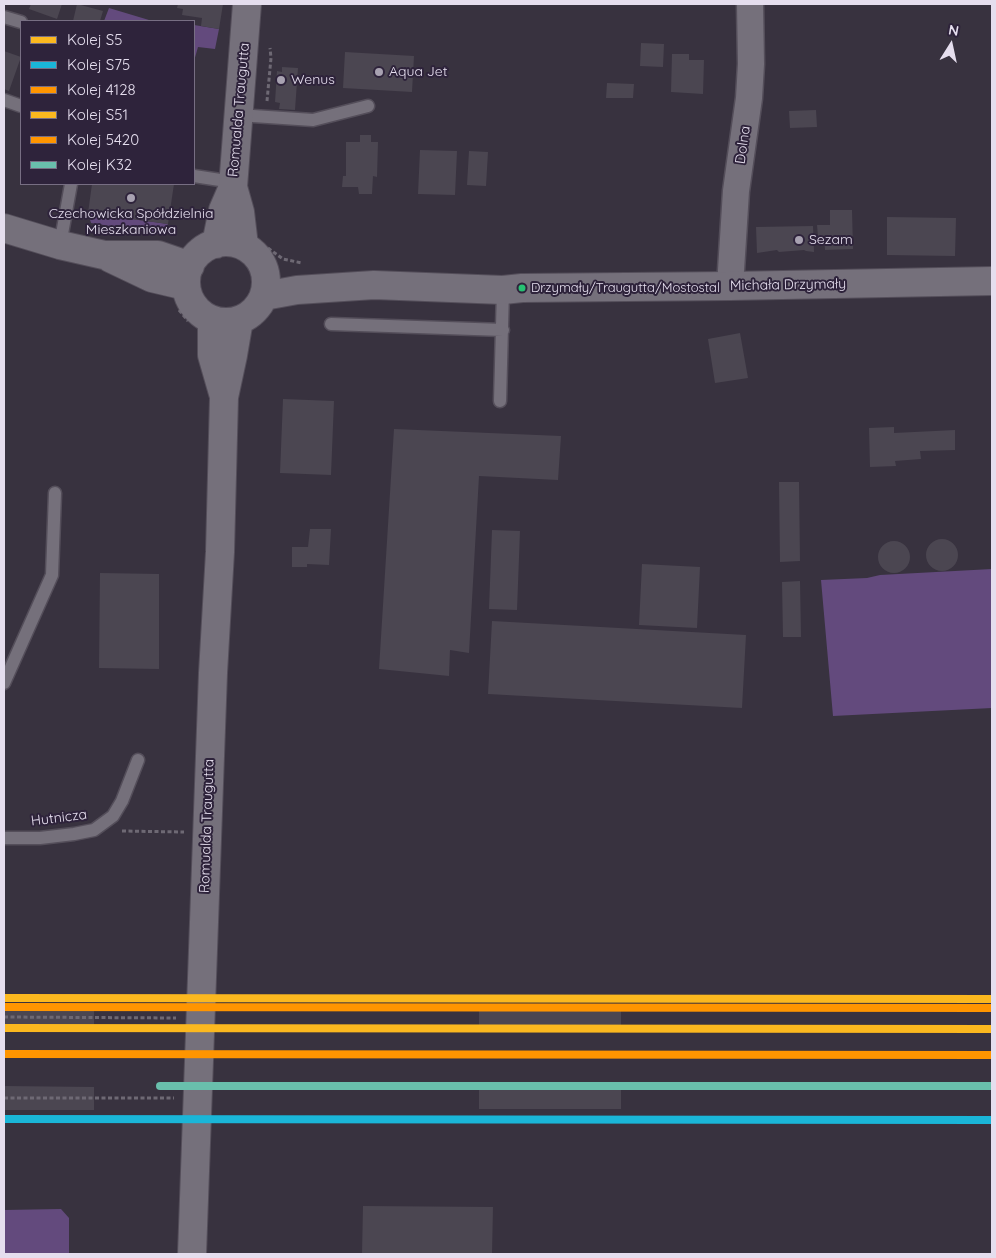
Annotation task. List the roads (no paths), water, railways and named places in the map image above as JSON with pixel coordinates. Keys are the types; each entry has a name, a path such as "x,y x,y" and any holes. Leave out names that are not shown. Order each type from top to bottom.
{"street":[{"name":"Romualda Traugutta","path":"216,244 223,210 233,185 247,4"},
{"name":"Dolna","path":"730,286 736,191 749,98 751,64 750,4"},
{"path":"233,185 240,212 244,246"},
{"path":"4,228 60,245 104,255 158,255 184,286 194,306 202,314 201,324 224,397"},
{"path":"184,286 196,256 205,248 216,244 235,243 244,246 260,260 264,283 258,307 249,315 238,320 201,324"},
{"name":"Michała Drzymały","path":"264,283 298,273 374,285 503,290 522,288 730,286 992,280"},
{"path":"224,397 238,320"},
{"name":"Romualda Traugutta","path":"192,1254 213,674 220,552 224,397"}],"lane":[{"path":"4,17 20,22"},
{"path":"4,100 20,106"},
{"path":"238,115 313,120 368,106"},
{"path":"195,176 233,185"},
{"path":"60,245 71,185"},
{"path":"500,401 503,290"},
{"path":"331,324 503,330"},
{"path":"4,683 52,575 55,493"},
{"name":"Hutnicza","path":"4,838 40,838 94,830 113,816 122,801 138,760"}],"rail line":[{"name":"S5","path":"4,998 992,999"},
{"name":"4128","path":"4,1007 992,1008"},
{"name":"S51","path":"4,1028 992,1029"},
{"name":"5420","path":"4,1054 992,1055"},
{"name":"K32","path":"160,1086 992,1086"},
{"name":"S75","path":"4,1119 992,1120"}],"place":[{"name":"Aqua Jet","path":"379,72"},
{"name":"Wenus","path":"281,80"},
{"name":"Czechowicka Spółdzielnia Mieszkaniowa","path":"131,198"},
{"name":"Sezam","path":"799,240"},
{"name":"Drzymały/Traugutta/Mostostal","path":"522,288"}]}
